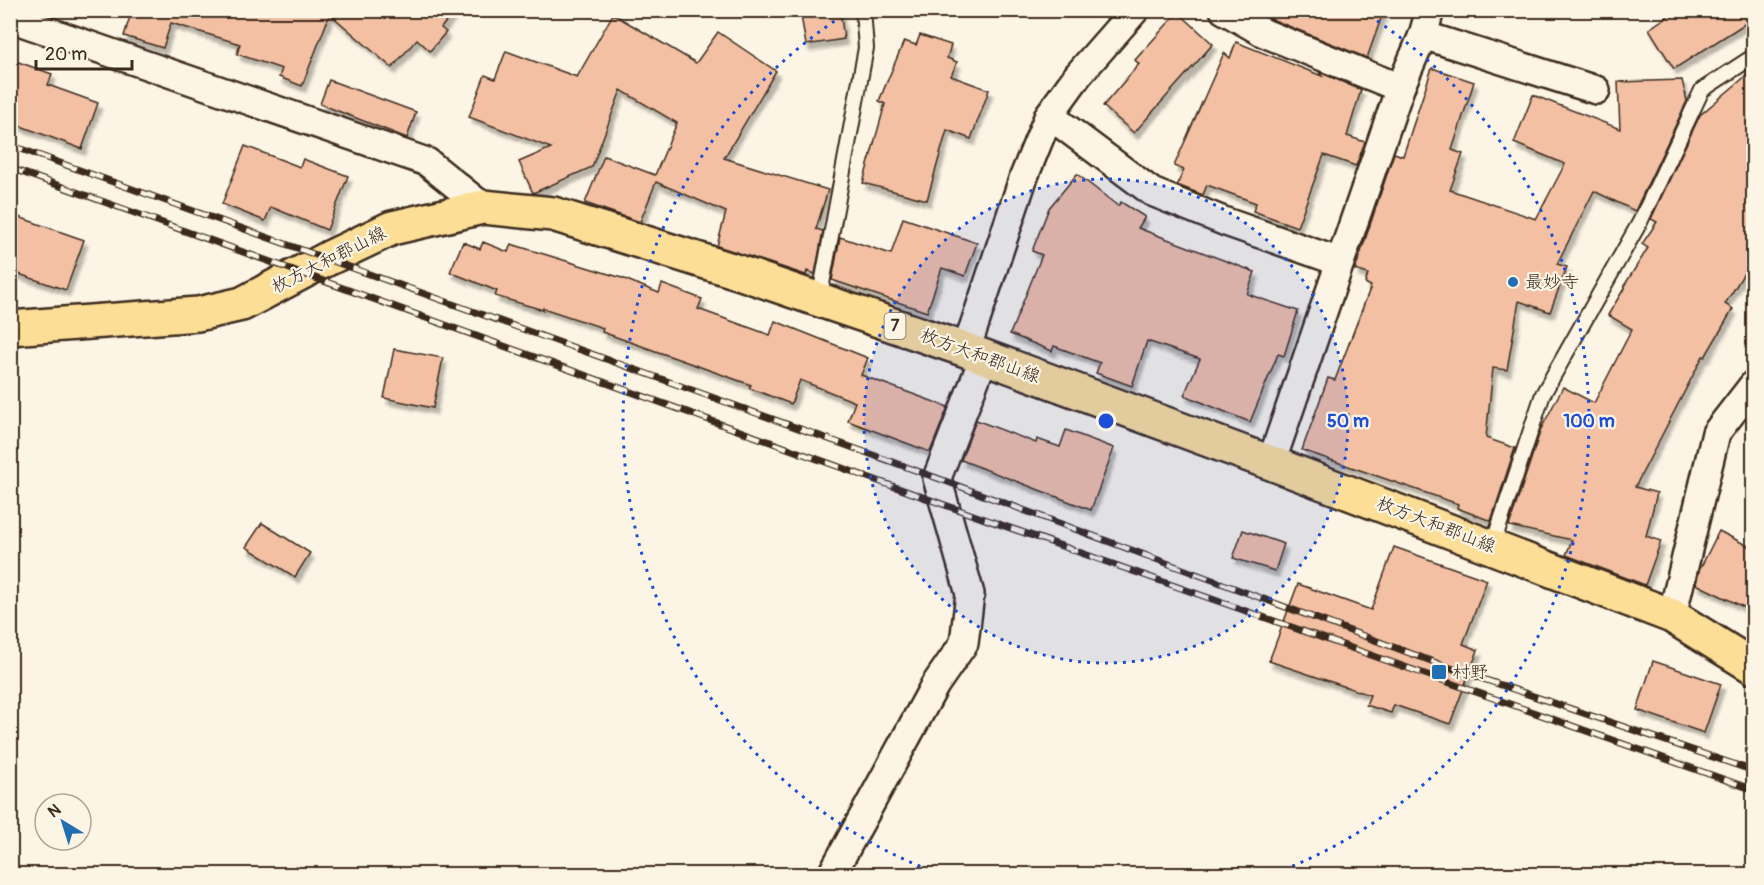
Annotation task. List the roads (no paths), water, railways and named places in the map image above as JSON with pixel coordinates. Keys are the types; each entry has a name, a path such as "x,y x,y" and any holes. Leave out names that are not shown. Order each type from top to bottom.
{"main road":[{"name":"枚方大和郡山線","path":"10,328 198,314 242,304 392,228 483,207 553,214 738,272 975,354 1271,463 1672,616 1754,667"}],"street":[{"path":"832,874 935,685 964,644 970,594 937,478 975,354 1023,179 1049,115 1078,75 1135,10"},
{"path":"1224,10 1264,33 1400,88"},
{"path":"17,17 427,162 483,207"},
{"path":"1271,463 1400,88 1427,22 1596,90"},
{"path":"1049,115 1152,192 1226,222 1340,262"},
{"path":"1672,616 1716,433 1754,384"}],"lane":[{"path":"819,300 866,48 863,10"},
{"path":"1492,547 1543,394 1640,222 1702,90 1754,56"}],"railway":[{"path":"10,145 937,478 1442,665 1754,771"},
{"path":"10,168 945,505 1754,790"}],"place":[{"name":"最妙寺","path":"1513,282"},
{"name":"村野","path":"1439,672"}]}
